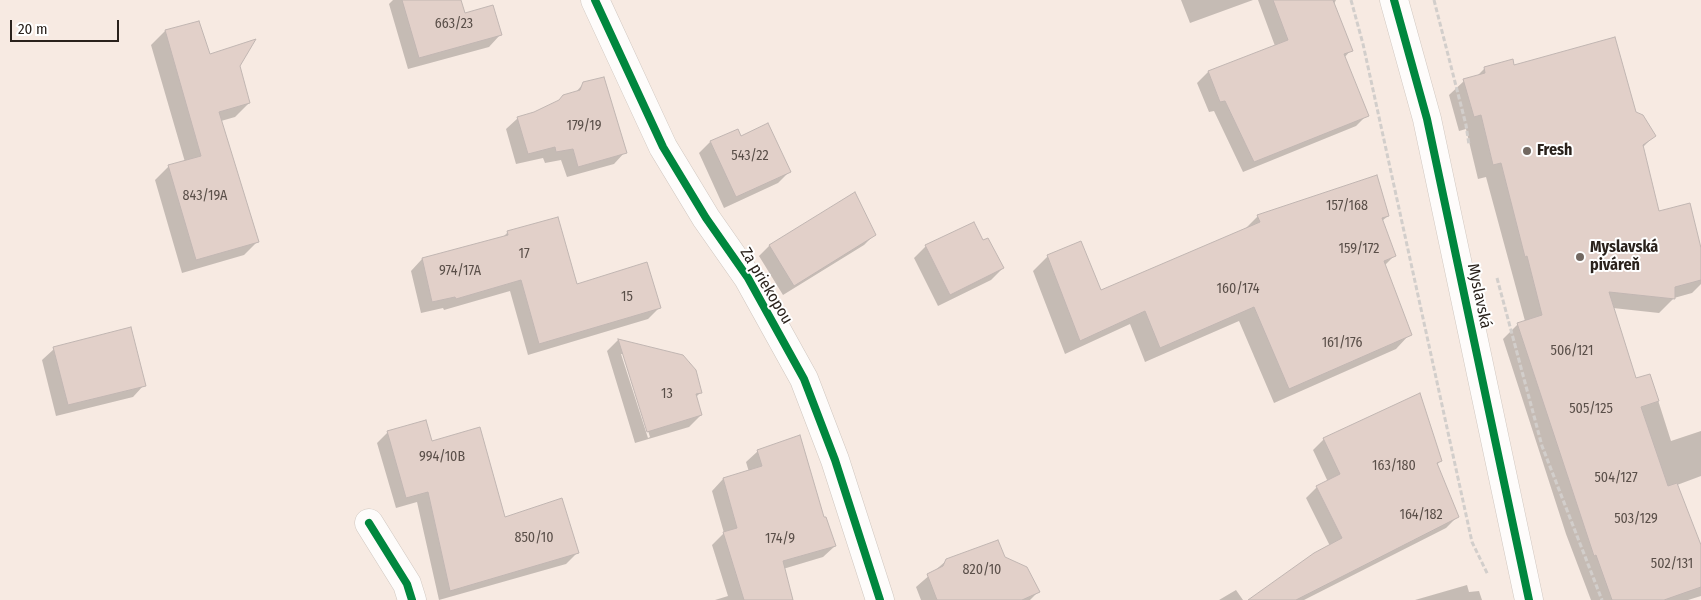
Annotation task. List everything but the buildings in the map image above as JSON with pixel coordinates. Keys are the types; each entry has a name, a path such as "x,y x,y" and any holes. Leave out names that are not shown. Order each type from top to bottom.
{"street":[{"name":"Za priekopou","path":"596,0 663,146 706,218 748,278 804,379 835,460 880,600"},
{"name":"Myslavská","path":"1394,0 1427,118 1529,600"},
{"path":"369,523 407,584 412,600"}],"path":[{"path":"1351,0 1382,130 1472,542 1491,582"},
{"path":"1434,0 1466,125 1469,149"},
{"path":"1497,277 1542,446 1602,600"}],"cycle path":[{"path":"595,0 663,147 706,218 748,278 804,379 835,460 880,600"},
{"path":"1394,0 1427,119 1529,600"},
{"path":"369,523 407,584 412,600"}],"place":[{"name":"Fresh","path":"1527,151"},
{"name":"Myslavská piváreň","path":"1580,257"}]}
